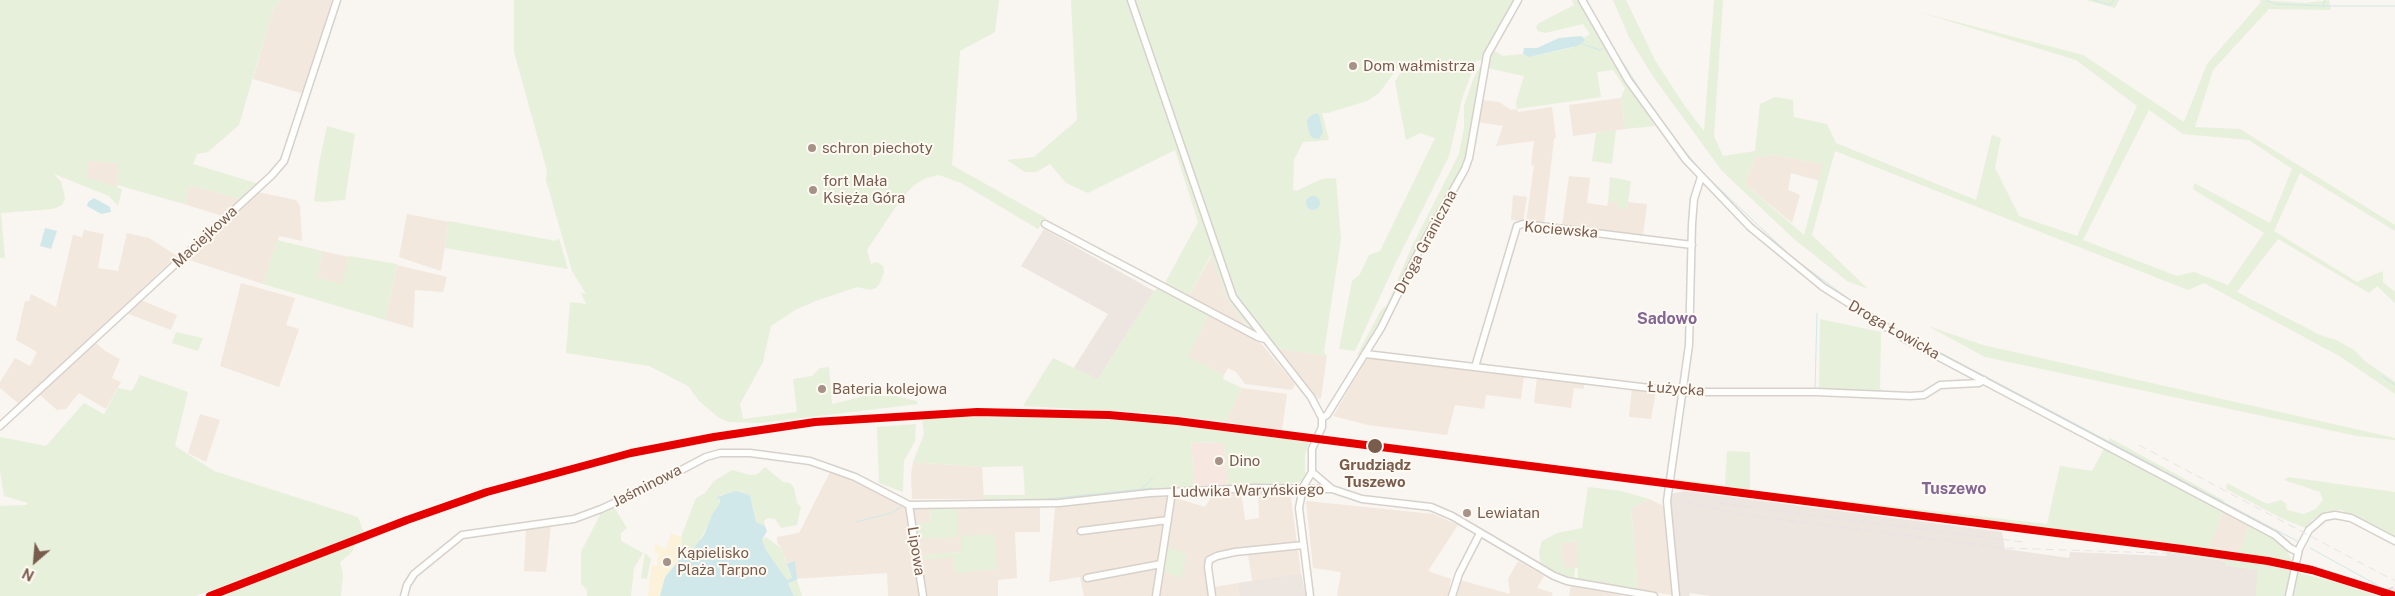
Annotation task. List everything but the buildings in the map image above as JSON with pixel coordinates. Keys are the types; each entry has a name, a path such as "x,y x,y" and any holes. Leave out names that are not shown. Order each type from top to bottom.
{"main road":[{"path":"2385,596 2395,591"}],"street":[{"name":"Maciejkowa","path":"0,426 272,175 284,161 337,0"},
{"path":"1132,0 1233,297 1311,397 1322,418"},
{"name":"Droga Graniczna","path":"1310,596 1299,508 1304,487 1312,472 1312,449 1322,427 1322,418 1327,415 1381,328 1420,249 1465,169 1470,158 1487,56 1518,0"},
{"name":"Droga Łowicka","path":"1582,0 1628,80 1701,177 1768,242 1823,287 1905,339 2275,535 2290,548 2298,552"},
{"path":"1676,596 1667,501 1690,334 1694,199 1701,177"},
{"path":"1045,224 1258,337 1265,338"},
{"name":"Kociewska","path":"1475,367 1517,226 1524,224 1692,245"},
{"name":"Łużycka","path":"1366,354 1683,392 1816,392 1910,396 1924,395 1940,385 1979,383 1984,380"},
{"name":"Jaśminowa","path":"404,596 407,585 414,574 462,534 574,519 651,486 706,457 720,453 750,453 810,461 855,477 909,506"},
{"path":"1312,472 1332,489"},
{"name":"Ludwika Waryńskiego","path":"909,506 1040,504 1172,492 1304,487 1332,489 1362,498 1431,507 1452,516 1541,569 1567,581 1654,596"},
{"path":"1156,596 1172,492"},
{"name":"Lipowa","path":"909,506 923,596"},
{"path":"2289,596 2298,552 2314,525 2324,517 2335,515 2351,518 2395,541"},
{"path":"1081,531 1168,520"},
{"path":"1452,596 1459,574 1480,533"},
{"path":"1212,596 1208,567 1209,560 1235,552 1303,545"},
{"path":"1086,578 1161,564"}],"shaded area":[{"path":"281,0 332,0 304,94 253,79 273,9"},
{"path":"1621,98 1625,129 1573,136 1569,105"},
{"path":"1482,100 1499,102 1511,110 1517,109 1518,112 1552,107 1556,138 1554,139 1544,224 1526,222 1534,166 1531,165 1534,141 1496,146 1503,126 1478,122"},
{"path":"1773,155 1823,164 1820,181 1791,173 1788,190 1800,195 1792,223 1745,184 1755,157"},
{"path":"88,160 117,163 117,188 86,177"},
{"path":"1569,176 1590,178 1587,203 1607,206 1608,202 1618,202 1627,209 1628,202 1647,204 1643,235 1562,226"},
{"path":"190,185 240,199 222,216 184,204"},
{"path":"258,192 296,200 300,206 302,241 279,236 263,284 186,259"},
{"path":"1513,195 1527,197 1523,221 1511,220"},
{"path":"407,214 449,222 441,271 399,257"},
{"path":"1044,229 1154,291 1098,379 1073,369 1108,314 1021,266"},
{"path":"84,230 104,234 98,268 118,271 127,233 149,238 177,256 19,404 0,388 0,382 15,358 30,366 37,352 16,340 25,301 29,301 31,294 56,307 73,235 82,237"},
{"path":"322,251 349,257 343,285 317,278"},
{"path":"1212,255 1226,297 1239,317 1295,384 1292,390 1245,384 1236,372 1228,368 1224,375 1187,357 1209,314 1186,301"},
{"path":"397,265 447,277 443,292 415,290 413,328 385,320"},
{"path":"241,283 295,298 286,325 299,329 279,387 220,366"},
{"path":"141,300 177,315 171,330 126,313"},
{"path":"95,342 105,351 120,359 112,378 121,382 106,409 79,393 66,409 57,410 40,395"},
{"path":"1278,348 1327,356 1321,398 1318,399"},
{"path":"1368,357 1524,376 1521,399 1486,395 1484,409 1455,405 1447,435 1368,425 1333,416"},
{"path":"1537,377 1584,383 1584,389 1574,388 1571,408 1534,403"},
{"path":"1242,388 1287,394 1282,430 1226,422"},
{"path":"1632,388 1656,391 1651,419 1629,417"},
{"path":"200,414 220,420 206,462 188,453"},
{"path":"1191,442 1224,443 1228,487 1195,488"},
{"path":"913,462 982,467 984,499 912,499 911,474"},
{"path":"831,470 914,509 930,509 931,522 957,537 957,509 1040,507 1040,532 1015,532 1017,578 998,580 998,596 888,596 887,573 793,579 777,542 777,537 799,533","holes":["963,552 955,572 953,557 924,555"]},
{"path":"1241,491 1245,520 1259,518 1258,492 1290,491 1301,573 1252,581 1248,554 1219,559 1213,564 1211,570 1214,587 1238,583 1240,596 1084,596 1080,577 1049,582 1055,506 1166,495 1205,507 1214,492"},
{"path":"1685,491 2002,532 2005,549 2069,558 2070,552 2167,556 2167,553 2226,561 2225,565 2258,570 2256,596 1711,596 1690,593 1689,596 1679,596 1669,502 1670,494"},
{"path":"1649,499 1664,506 1673,595 1638,590 1631,508"},
{"path":"1306,501 1433,514 1458,525 1428,571 1451,579 1448,596 1337,596 1341,572 1313,568"},
{"path":"2224,510 2250,524 2239,553 2209,546"},
{"path":"551,525 546,572 524,571 526,529"},
{"path":"1578,541 1578,568 1564,568 1560,543"},
{"path":"1518,561 1544,576 1537,588 1553,593 1552,596 1456,596 1460,580 1510,594 1508,579"},
{"path":"1301,573 1306,596 1240,596 1238,583"},
{"path":"1571,586 1625,596 1569,596"}],"green space":[{"path":"0,0 281,0 273,9 239,125 208,152 197,154 193,164 259,184 240,199 190,185 184,204 117,185 117,163 88,161 86,177 122,189 118,206 109,196 54,174 61,182 65,198 62,205 53,209 1,213 5,258 0,258"},
{"path":"514,0 999,0 995,32 960,51 952,165 1046,218 1038,229 961,183 939,175 926,178 914,185 901,199 867,250 871,264 877,262 883,266 884,272 880,283 876,288 870,290 857,287 816,301 795,310 771,326 763,362 740,404 743,419 797,412 793,379 812,376 820,368 829,367 832,404 865,396 896,396 917,401 918,404 761,423 729,422 719,418 699,401 688,386 649,366 566,353 570,302 586,304 581,293 586,294 572,271 546,180 547,171 514,52"},
{"path":"1071,0 1515,0 1491,49 1482,60 1476,61 1462,99 1449,156 1396,262 1355,351 1339,349 1352,281 1360,274 1369,255 1380,251 1435,138 1420,133 1406,140 1395,82 1405,63 1399,66 1379,93 1367,101 1328,113 1322,113 1329,140 1303,142 1294,160 1293,189 1296,191 1322,179 1336,178 1341,239 1324,352 1327,356 1278,348 1262,330 1250,328 1239,317 1226,297 1211,255 1186,301 1209,314 1188,357 1224,375 1223,379 1242,388 1226,422 1151,413 1023,406 1053,358 1098,379 1154,291 1165,283 1198,222 1175,150 1088,193 1066,183 1050,164 1036,172 1025,172 1007,160 1034,157 1077,120"},
{"path":"1572,0 1579,0 1595,31 1655,126 1625,129 1621,98 1625,88 1613,70 1597,72 1601,97 1517,109 1516,102 1524,76 1487,68 1489,57 1495,51 1503,56 1523,54 1529,57 1571,48 1585,41 1584,38 1590,34 1583,24 1545,33 1538,31 1536,27 1539,23 1574,5"},
{"path":"1613,0 1626,0 1655,60 1684,105 1704,131 1714,0 1723,0 1714,136 1723,156 1755,151 1760,104 1775,97 1793,100 1794,117 1827,124 1836,143 1976,200 1992,135 2001,138 1995,168 2019,216 2077,236 2137,106 2076,60 1919,12 2083,55 2184,122 2207,64 2261,2 2260,0 2306,3 2329,0 2331,10 2269,9 2213,70 2195,127 2240,129 2395,225 2395,231 2300,173 2274,231 2357,282 2383,271 2383,282 2395,292 2395,303 2377,286 2369,293 2278,239 2237,292 2320,335 2336,340 2354,350 2365,361 2395,382 2395,394 2341,357 2204,283 2188,290 1835,151 1812,235 1868,289 1847,281 1794,239 1722,171 1652,75 1629,37","holes":["2149,110 2183,134 2249,140 2292,169 2270,223 2194,183 2193,189 2264,233 2228,285 2194,272 2177,276 2083,240","1773,155 1823,164 1804,235 1745,184 1755,157"]},
{"path":"2086,0 2119,0 2115,8"},
{"path":"1482,63 1467,157 1379,328 1362,356 1357,355 1381,310 1387,305 1412,246 1459,154 1464,128 1464,105 1474,77"},
{"path":"327,126 355,134 345,200 322,202 314,201"},
{"path":"1616,130 1612,164 1592,161 1596,133"},
{"path":"1610,177 1631,181 1627,209 1617,208 1618,202 1608,202"},
{"path":"449,221 556,241 559,238 568,269 445,248"},
{"path":"277,240 322,251 317,278 342,284 349,256 397,264 385,320 263,284"},
{"path":"1820,319 1881,332 1880,388 1884,393 1819,391"},
{"path":"1928,326 1983,345 2395,438 2395,440 2357,436 1985,357"},
{"path":"176,332 203,338 198,351 172,343"},
{"path":"140,375 188,392 175,446 214,471 358,517 364,533 196,596 0,596 0,506 26,505 28,503 4,496 0,471 0,437 46,446 84,403 104,414 118,388 132,391"},
{"path":"1047,416 1157,423 1309,442 1305,454 1305,475 1302,481 1298,483 1228,487 1224,443 1191,442 1195,488 1046,501 984,503 984,495 1025,495 1023,466 982,467 913,462 924,434 922,417"},
{"path":"916,424 915,441 904,461 903,492 879,483 877,427"},
{"path":"2110,438 2225,501 2219,507 2224,510 2209,546 2239,553 2250,524 2268,534 2286,549 2292,561 2289,574 2295,577 2298,573 2332,581 2378,596 2256,596 2257,570 2225,565 2225,561 2168,553 2167,556 2164,545 1674,483 1674,479 1725,485 1727,451 1750,452 1750,490 2047,524 2060,466 2092,471"},
{"path":"765,467 783,482 790,483 794,488 797,503 801,507 797,525 781,528 775,519 768,518 764,521 765,526 756,522 750,495 736,491 731,494 720,495 719,505 699,542 689,554 682,551 681,537 696,498 705,493 714,481 732,470 750,475 758,474"},
{"path":"2288,477 2395,492 2395,537 2341,510 2326,512 2312,520 2306,528 2283,519 2226,489 2227,483 2267,504 2281,500 2286,504 2287,510 2304,514 2316,509 2323,500 2320,492 2284,480"},
{"path":"1588,487 1621,491 1649,499 1631,508 1638,590 1578,579 1577,541 1560,543 1564,567 1575,568 1574,578 1556,574 1541,566 1539,552 1542,541 1557,533 1582,528"},
{"path":"614,507 627,528 621,533 621,541 643,553 634,568 631,596 587,596 587,590 581,584 581,552 601,513"},
{"path":"930,509 957,509 957,537 917,539 914,524 931,522"},
{"path":"994,534 997,569 955,573 953,557 924,560 923,555 962,552 962,536"},
{"path":"766,537 781,548 792,579 787,580 766,550 762,540"},
{"path":"355,543 352,552 340,562 343,574 341,596 224,596"},
{"path":"1167,547 1186,554 1182,578 1164,572"},
{"path":"645,553 651,559 647,579 641,578"},
{"path":"797,580 802,596 794,596 788,583"}],"sand":[{"name":"Kąpielisko Plaża Tarpno","path":"671,533 681,537 682,548 679,559 665,577 660,596 648,596 652,565 657,566 659,553 654,552 655,546 656,544 666,550"}],"water":[{"path":"1581,36 1585,41 1577,46 1529,57 1523,54 1524,48 1537,48 1559,38"},
{"path":"1316,113 1319,115 1323,132 1319,139 1313,138 1310,135 1307,123 1308,118"},
{"path":"1313,196 1318,198 1320,203 1318,208 1313,210 1308,208 1306,203 1308,198"},
{"path":"94,198 110,207 111,212 101,214 87,206 88,202"},
{"path":"45,228 57,231 51,249 40,246"},
{"path":"736,491 750,495 756,522 765,526 767,531 762,540 766,550 787,580 792,578 787,564 795,561 797,580 788,583 794,596 660,596 665,577 679,560 682,551 684,549 689,554 704,535 713,513 719,505 720,500 717,497"}],"waterway":[{"path":"2094,0 2110,5 2114,0"},
{"path":"2266,0 2275,4 2395,6"},
{"path":"2323,6 2325,0"},
{"path":"1582,44 1600,50 1603,48"},
{"path":"1611,44 1645,97"},
{"path":"1667,129 1697,166"},
{"path":"1708,178 1792,257 1857,305"},
{"path":"1815,390 1817,313"},
{"path":"1890,326 2159,468"},
{"path":"2382,376 2395,385"},
{"path":"2166,472 2297,541"},
{"path":"1143,488 1153,478"},
{"path":"1037,500 1152,488"},
{"path":"856,522 891,513 903,506"},
{"path":"2310,548 2379,586"}],"railway":[{"path":"2139,445 2395,581"},
{"path":"1685,502 1737,514 2004,548 2189,554 2321,575 2386,596"},
{"path":"1718,503 2023,542"}],"transit line":[{"path":"210,596 407,520 487,492 631,453 714,437 815,422 977,412 1109,415 1177,421 2182,549 2268,561 2312,570 2395,596"}],"place":[{"name":"Dom wałmistrza","path":"1353,66"},
{"name":"schron piechoty","path":"812,148"},
{"name":"fort Mała Księża Góra","path":"813,190"},
{"name":"Bateria kolejowa","path":"822,389"},
{"name":"Grudziądz Tuszewo","path":"1375,446"},
{"name":"Dino","path":"1219,461"},
{"name":"Lewiatan","path":"1467,513"},
{"name":"Kąpielisko Plaża Tarpno","path":"667,562"}],"district":[{"name":"Sadowo","path":"1667,319"},
{"name":"Tuszewo","path":"1954,489"}]}
